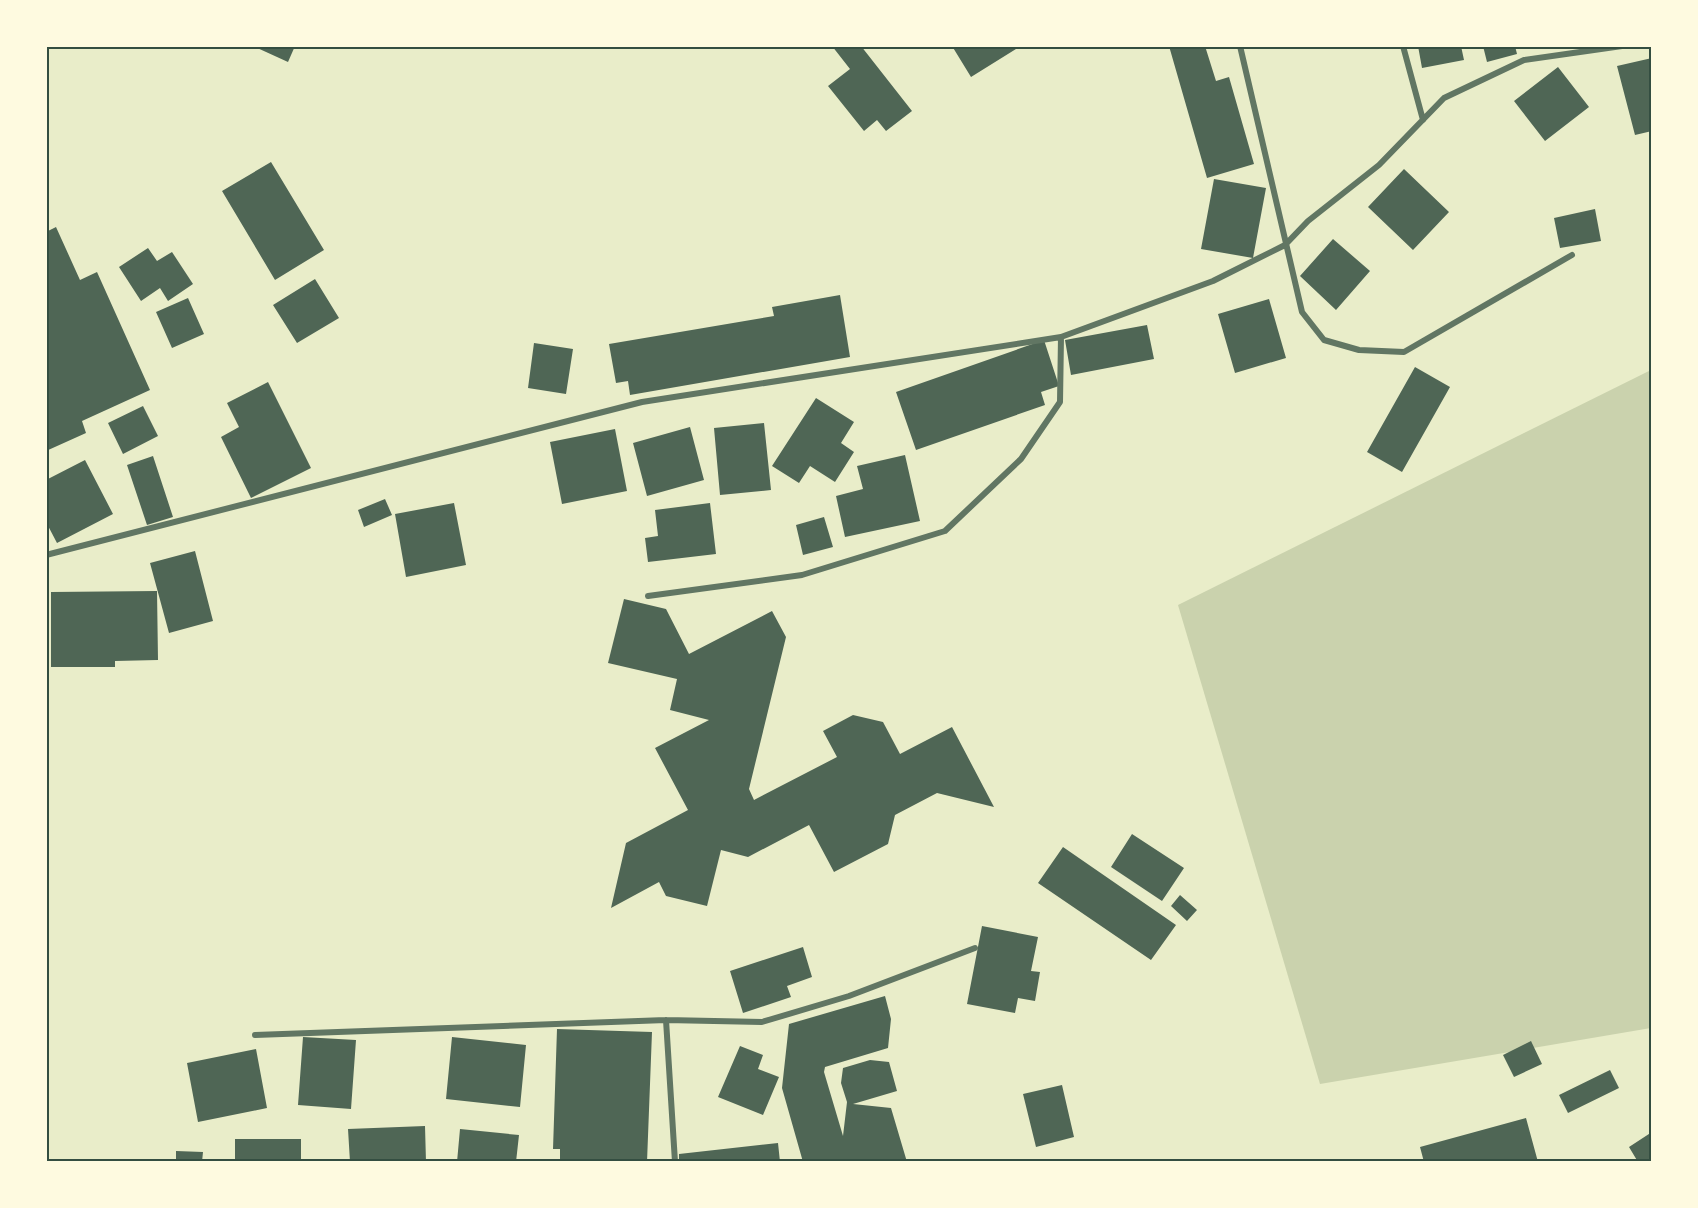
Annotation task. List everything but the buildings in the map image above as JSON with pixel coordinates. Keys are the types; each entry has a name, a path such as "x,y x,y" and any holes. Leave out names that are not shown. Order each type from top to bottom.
{"street":[{"path":"1240,46 1302,312 1324,340 1359,350 1404,352 1572,255"},
{"path":"1403,46 1422,120"},
{"path":"46,555 642,402 1061,337 1213,281 1286,245 1308,221 1379,165 1444,98 1524,60 1622,46"},
{"path":"648,596 802,575 945,531 1022,459 1060,402 1061,337"},
{"path":"255,1035 666,1020 762,1022 849,996 975,948"},
{"path":"666,1020 675,1161"}],"green space":[{"path":"1651,370 1651,1028 1320,1084 1178,605"}]}
